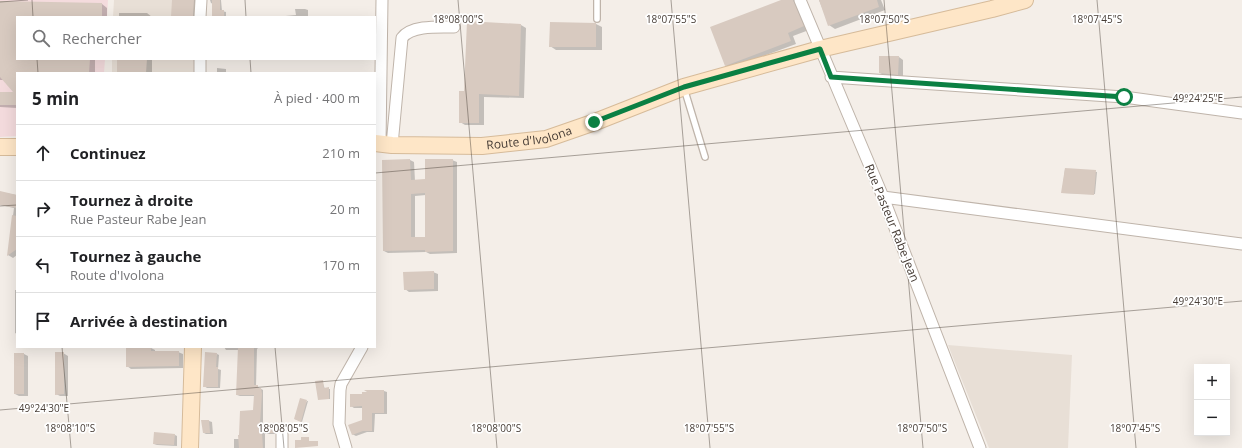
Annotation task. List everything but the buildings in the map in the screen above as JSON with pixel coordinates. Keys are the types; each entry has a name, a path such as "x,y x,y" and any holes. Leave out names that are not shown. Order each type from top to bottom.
{"main road":[{"name":"Route d'Ivolona","path":"382,144 482,146 546,139 684,87 820,49 1025,0"},
{"path":"0,147 16,147"},
{"path":"190,448 193,348"}],"street":[{"path":"200,0 200,16"},
{"path":"382,0 382,144"},
{"name":"Rue Pasteur Rabe Jean","path":"800,0 831,77 883,197 980,448"},
{"path":"382,144 402,38 405,33 417,29 454,27"},
{"path":"200,60 200,72"},
{"path":"831,77 1124,97 1242,113"},
{"path":"883,197 1242,244"},
{"path":"346,448 339,424 340,390 341,384 361,348"},
{"path":"282,434 282,448"}],"lane":[{"path":"597,0 597,19"},
{"path":"684,87 705,157"}],"shaded area":[{"path":"0,0 108,0 107,16 16,16 16,60 105,60 104,72 16,72 16,136 0,137"},
{"path":"114,0 202,0 203,16 113,16"},
{"path":"112,60 203,60 204,72 112,72"},
{"path":"948,345 1072,355 1068,448 989,448"}],"route":[{"path":"594,122 684,87 820,49 831,77 1124,97"}]}
